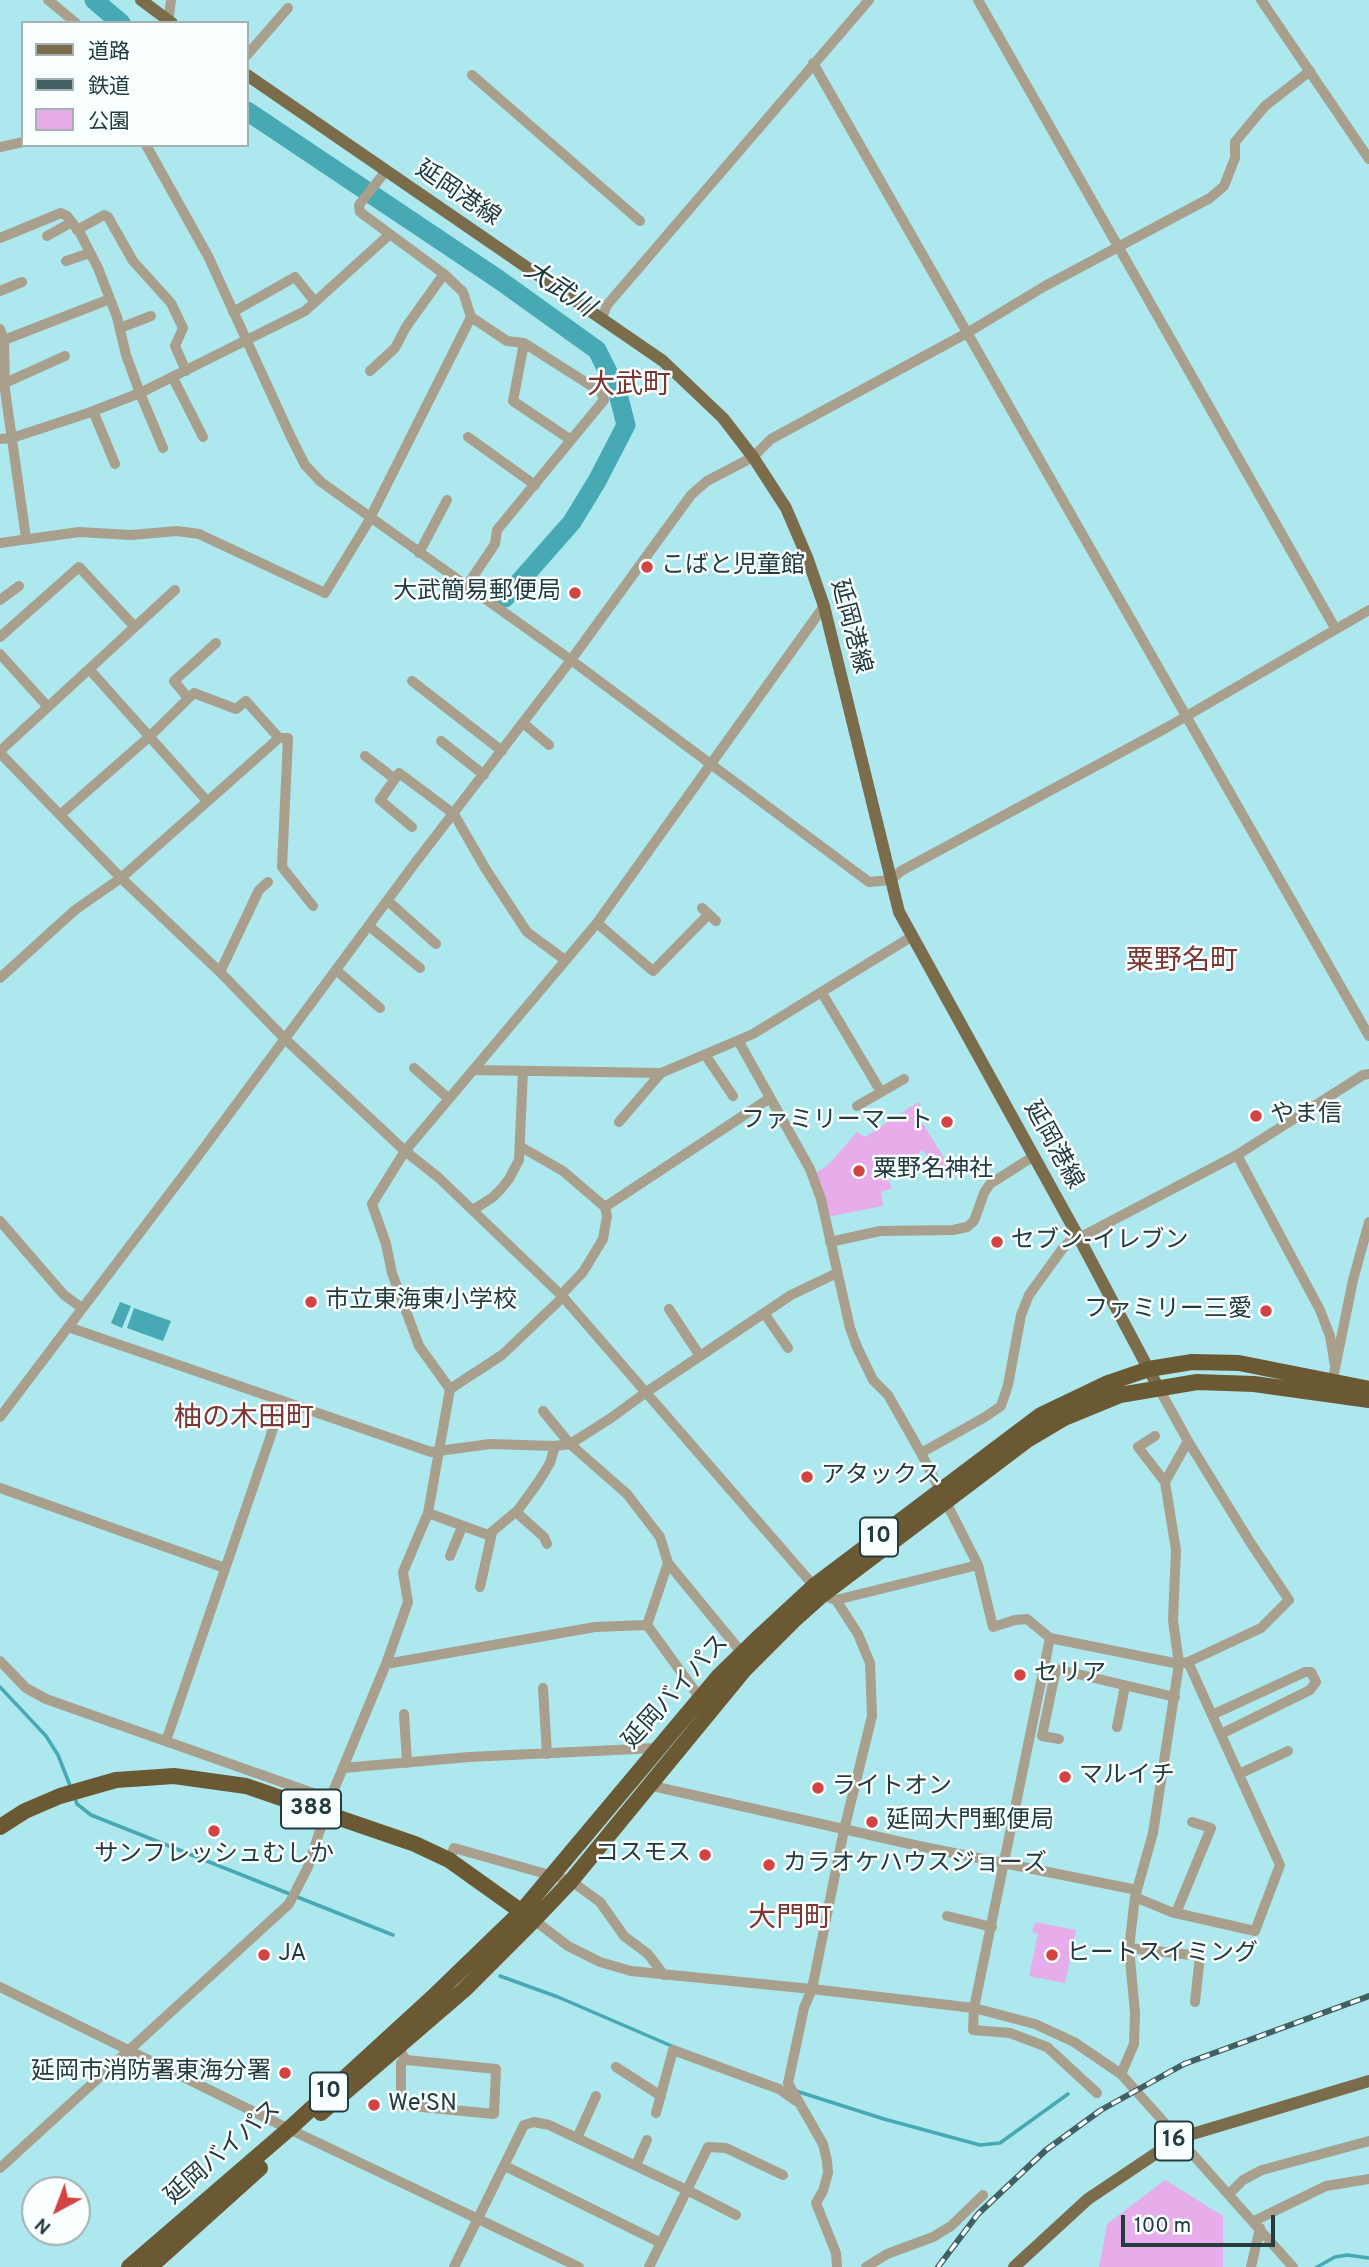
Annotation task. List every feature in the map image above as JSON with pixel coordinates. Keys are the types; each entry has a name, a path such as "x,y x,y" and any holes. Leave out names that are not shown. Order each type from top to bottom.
{"highway":[{"name":"延岡バイパス","path":"129,2267 293,2131 402,2053 464,1990 528,1916 551,1877 657,1748 742,1653 824,1594 1041,1415 1108,1383 1149,1369 1192,1362 1239,1363 1337,1385 1369,1389"},
{"name":"延岡バイパス","path":"943,1497 1064,1418 1120,1395 1197,1381 1337,1385 1369,1400"},
{"name":"延岡バイパス","path":"150,2267 293,2131 528,1916 571,1881 745,1669 824,1594"},
{"name":"388","path":"0,1827 26,1811 60,1796 116,1780 174,1776 246,1786 328,1806 415,1844 449,1860 528,1916"}],"main road":[{"path":"141,0 168,21"},
{"name":"延岡港線","path":"248,76 663,361 723,418 753,457 786,508 824,606 899,912 1158,1387"},
{"name":"16","path":"1014,2267 1087,2199 1179,2138 1369,2081"}],"street":[{"path":"48,0 74,21"},
{"path":"169,21 171,0"},
{"path":"601,318 607,304 869,0"},
{"path":"978,0 1335,628"},
{"path":"1261,0 1369,159"},
{"path":"248,54 288,8"},
{"path":"813,62 1369,1036"},
{"path":"0,1417 571,660 691,495 707,481 753,457 771,439 967,333 1034,292 1210,198 1224,186 1235,158 1235,142 1265,106 1310,71"},
{"path":"472,75 640,221"},
{"path":"0,147 21,142"},
{"path":"147,147 208,256 305,465 321,481 571,660 869,882 891,880 901,871 1187,715 1369,610"},
{"path":"385,172 359,205 360,212 444,274 463,292 471,317 507,341 524,343 601,392 604,400 497,530 495,544 466,587"},
{"path":"0,238 61,213 75,226 110,299 126,355 163,448"},
{"path":"47,236 104,215 108,217 133,261 171,303 183,328 175,346 186,371"},
{"path":"6,438 93,411 140,393 305,310 389,235"},
{"path":"65,261 90,253"},
{"path":"369,371 395,348 406,327 444,274"},
{"path":"233,312 295,277 315,302"},
{"path":"0,291 22,282"},
{"path":"4,340 110,299"},
{"path":"120,328 151,316"},
{"path":"0,542 79,532 131,535 177,531 199,534 325,593 370,517 471,317"},
{"path":"0,329 4,340 6,438 26,538"},
{"path":"524,343 513,401 571,440"},
{"path":"5,383 65,356"},
{"path":"173,378 203,437"},
{"path":"93,411 115,464"},
{"path":"468,437 535,485"},
{"path":"419,552 447,500"},
{"path":"0,637 79,568 135,627"},
{"path":"0,600 19,586"},
{"path":"175,590 0,752 121,878 220,972 284,1038 405,1151 439,1178 562,1296 858,1634 870,1663 872,1716 844,1830 812,1989 804,2008 788,2083 823,2144 828,2173 816,2203 836,2253 837,2267"},
{"path":"450,1388 419,1346 392,1273 386,1244 372,1204 405,1151 597,923 824,606"},
{"path":"188,698 174,681 216,643"},
{"path":"0,654 48,707"},
{"path":"89,669 207,802"},
{"path":"412,681 502,751"},
{"path":"60,815 149,737 194,693 236,709 246,702 279,738"},
{"path":"523,723 548,745"},
{"path":"0,978 75,910 121,878 279,738 288,738 282,867 313,906"},
{"path":"441,741 484,775"},
{"path":"365,756 395,779"},
{"path":"412,827 380,800 399,773 454,814 485,869 527,932 565,960"},
{"path":"220,972 258,890 268,882"},
{"path":"387,901 436,944"},
{"path":"597,923 653,971 709,915"},
{"path":"369,926 420,968"},
{"path":"474,1070 661,1073 739,1042 911,937"},
{"path":"336,970 380,1008"},
{"path":"822,993 881,1092"},
{"path":"739,1042 810,1169 821,1199 850,1328 873,1380 888,1395 921,1453 978,1565 993,1627 1027,1619 1051,1638 1184,1663 1261,1628 1289,1600 1250,1542 1158,1387"},
{"path":"706,1056 733,1096"},
{"path":"414,1068 449,1099"},
{"path":"473,1210 493,1197 509,1179 519,1160 523,1071"},
{"path":"619,1122 661,1073"},
{"path":"921,1453 985,1418 1001,1406 1008,1385 1021,1315 1029,1295 1063,1248 1078,1236 1237,1156 1363,1075 1369,1074"},
{"path":"857,1106 905,1079"},
{"path":"605,1207 770,1098"},
{"path":"0,2168 290,1901 297,1889 308,1867 342,1768 386,1664 408,1602 403,1572 428,1513 450,1388 502,1355 583,1272 603,1239 605,1207 563,1171 521,1147"},
{"path":"830,1242 880,1231 953,1230 967,1227 974,1221 990,1184 1034,1156"},
{"path":"1237,1156 1320,1310 1330,1336 1337,1385"},
{"path":"0,1221 64,1296 82,1308"},
{"path":"1337,1385 1353,1280 1369,1222"},
{"path":"68,1327 431,1452 490,1444 555,1446 570,1444 790,1295 837,1273"},
{"path":"668,1309 700,1356"},
{"path":"764,1313 788,1348"},
{"path":"166,1741 281,1401"},
{"path":"543,1412 570,1444 627,1494 660,1537 668,1563 742,1653"},
{"path":"648,1786 1136,1894 1176,1913 1255,1931 1280,1865 1212,1715 1184,1663 1173,1620 1175,1550 1166,1482 1138,1447 1155,1436"},
{"path":"1166,1482 1188,1441"},
{"path":"428,1513 488,1535 516,1512 551,1463 555,1446"},
{"path":"0,1488 225,1567"},
{"path":"516,1512 544,1537 547,1544"},
{"path":"450,1556 462,1527"},
{"path":"480,1587 492,1532"},
{"path":"646,1625 668,1563"},
{"path":"824,1594 978,1565"},
{"path":"386,1664 594,1627 646,1625"},
{"path":"646,1625 700,1698"},
{"path":"1051,1638 974,2008 974,2030 1010,2033 1047,2047 1097,2093"},
{"path":"0,1661 26,1688 46,1699 166,1741 328,1806"},
{"path":"1121,2074 1135,2044 1129,1948 1136,1894 1153,1833 1175,1698 1184,1663"},
{"path":"1059,1739 1042,1736 1056,1670 1175,1698"},
{"path":"1212,1715 1305,1672 1311,1672 1316,1682 1310,1690 1220,1734"},
{"path":"1117,1727 1125,1686"},
{"path":"543,1688 547,1754"},
{"path":"404,1714 407,1763"},
{"path":"342,1768 657,1748"},
{"path":"1239,1774 1288,1751"},
{"path":"1176,1913 1211,1829 1192,1822"},
{"path":"449,1860 454,1848 571,1881 600,1902 624,1936 648,1954 664,1975"},
{"path":"528,1916 568,1946 600,1962 631,1971 974,2008 1035,2024 1074,2042 1121,2074 1293,2267"},
{"path":"947,1916 992,1927"},
{"path":"1129,1948 1200,1956 1195,2002"},
{"path":"0,1987 579,2267"},
{"path":"656,2113 673,2050 779,2090 798,2101"},
{"path":"402,2053 496,2069 494,2114 401,2105 402,2053"},
{"path":"616,2067 661,2096"},
{"path":"578,2138 596,2096"},
{"path":"454,2267 524,2124 534,2122 549,2124 736,2215"},
{"path":"636,2165 647,2140"},
{"path":"1229,2194 1243,2180 1262,2170 1369,2141"},
{"path":"649,2267 708,2147 726,2148 783,2175"},
{"path":"505,2166 661,2243"},
{"path":"1257,2225 1326,2186 1369,2179"},
{"path":"866,2267 887,2254 951,2226 983,2195"},
{"path":"1251,2267 1257,2225"}],"green space":[{"path":"918,1102 921,1106 915,1111 948,1164 938,1170 923,1150 887,1177 892,1188 881,1192 883,1206 827,1217 814,1174 828,1165 857,1132 865,1137"},
{"name":"ヒートスイミング","path":"1035,1922 1076,1930 1065,1983 1029,1976 1038,1934 1032,1932"},
{"path":"1165,2180 1223,2216 1223,2267 1099,2267 1107,2224"}],"water":[{"path":"120,1302 131,1306 122,1328 111,1323"},
{"path":"134,1308 171,1321 163,1341 127,1328"}],"waterway":[{"name":"大武川","path":"94,0 119,21"},
{"name":"大武川","path":"248,112 498,279 597,350 617,390 626,425 572,522 505,598"},
{"path":"0,1687 46,1736 58,1755 71,1788"},
{"path":"74,1795 77,1804 91,1815 393,1935"},
{"path":"500,1976 558,1997 674,2047"},
{"path":"796,2091 980,2145 1000,2143 1068,2094"},
{"path":"1317,2267 1335,2257 1347,2255 1369,2258"}],"railway":[{"path":"938,2267 978,2214 1046,2150 1101,2110 1184,2064 1369,1996"}],"place":[{"name":"こばと児童館","path":"647,567"},
{"name":"大武簡易郵便局","path":"575,593"},
{"name":"やま信","path":"1256,1116"},
{"name":"ファミリーマート","path":"947,1122"},
{"name":"粟野名神社","path":"859,1171"},
{"name":"セブン-イレブン","path":"997,1242"},
{"name":"市立東海東小学校","path":"311,1302"},
{"name":"ファミリー三愛","path":"1266,1311"},
{"name":"アタックス","path":"807,1477"},
{"name":"セリア","path":"1020,1675"},
{"name":"マルイチ","path":"1065,1777"},
{"name":"ライトオン","path":"818,1788"},
{"name":"延岡大門郵便局","path":"872,1822"},
{"name":"サンフレッシュむしか","path":"214,1831"},
{"name":"コスモス","path":"705,1855"},
{"name":"カラオケハウスジョーズ","path":"769,1865"},
{"name":"JA","path":"264,1955"},
{"name":"ヒートスイミング","path":"1052,1955"},
{"name":"延岡市消防署東海分署","path":"285,2073"},
{"name":"We'SN","path":"374,2105"}],"district":[{"name":"大武町","path":"629,387"},
{"name":"粟野名町","path":"1182,963"},
{"name":"柚の木田町","path":"244,1420"},
{"name":"大門町","path":"790,1920"}]}
